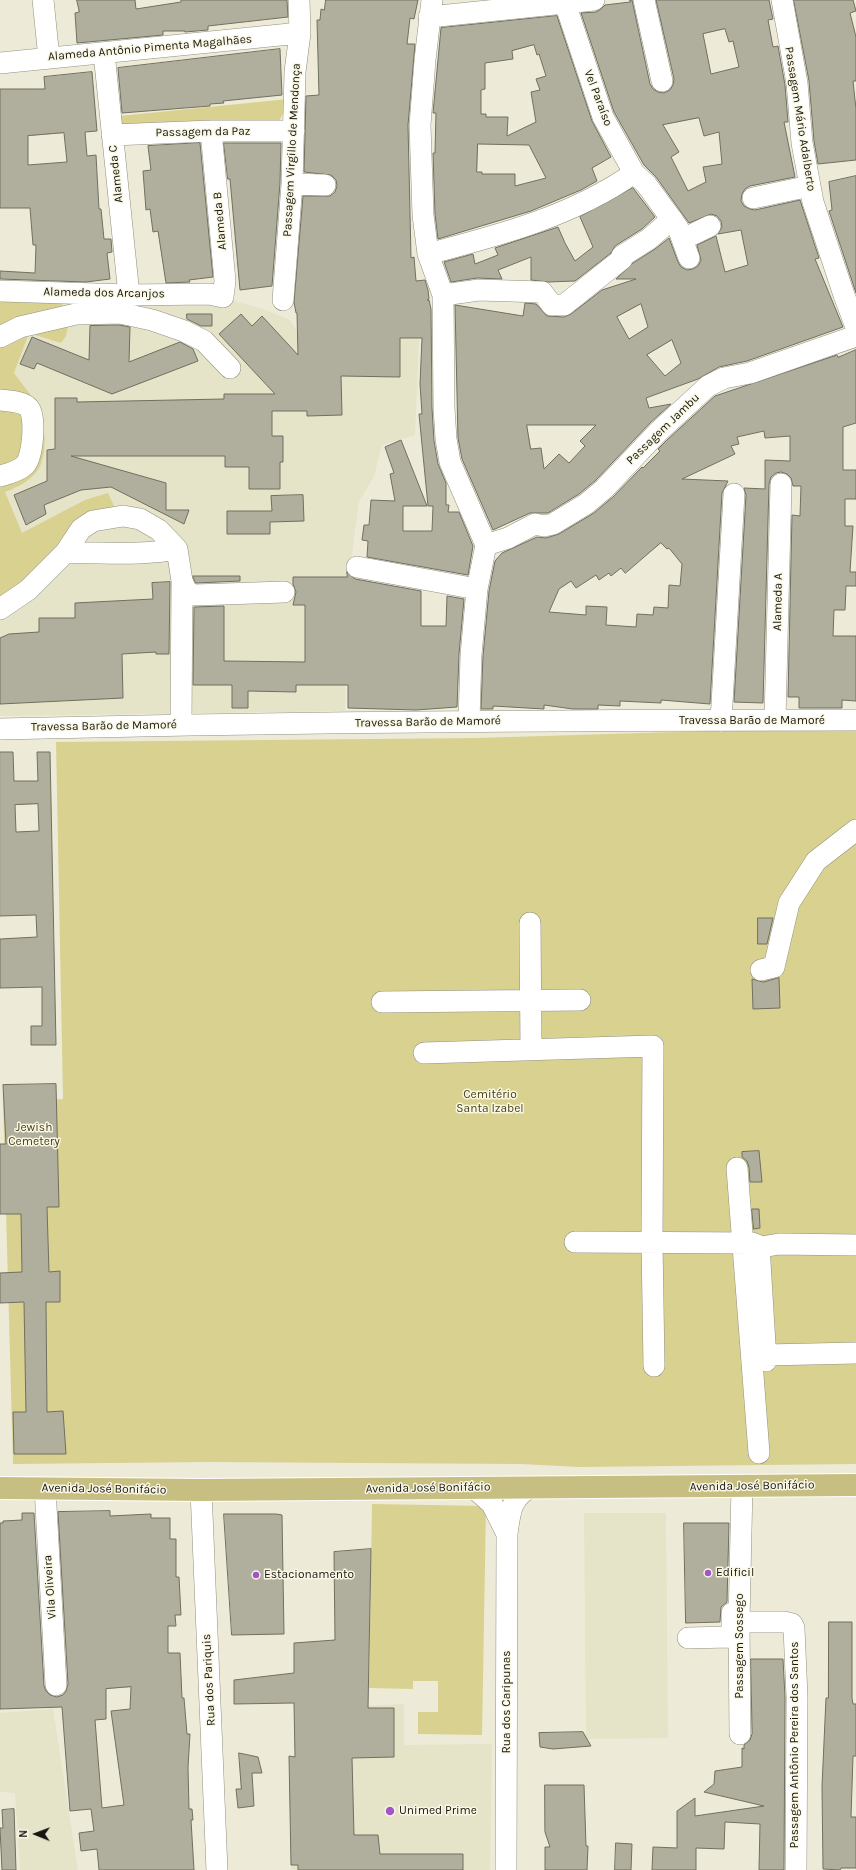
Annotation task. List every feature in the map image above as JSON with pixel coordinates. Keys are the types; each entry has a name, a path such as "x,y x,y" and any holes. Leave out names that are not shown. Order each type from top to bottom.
{"main road":[{"name":"Avenida José Bonifácio","path":"0,1488 200,1490 856,1485"}],"street":[{"path":"43,0 48,58"},
{"name":"Passagem Virgillo de Mendonça","path":"283,300 292,184 296,72 300,34 299,0"},
{"path":"469,721 471,655 477,589 486,545 450,462 444,408 443,295 428,254 423,215 420,125 431,9 565,3 594,0"},
{"path":"644,0 662,81"},
{"name":"Passagem Mário Adalberto","path":"782,0 797,83 802,143 810,186 830,257 856,327"},
{"name":"Vel Paraíso","path":"565,3 603,117 640,178 672,219 683,239 689,258"},
{"name":"Alameda Antônio Pimenta Magalhães","path":"0,63 300,34"},
{"name":"Alameda C","path":"104,53 129,295"},
{"name":"Passagem da Paz","path":"112,135 211,131 294,131"},
{"name":"Alameda B","path":"209,294 223,297 225,281 211,131"},
{"path":"428,254 490,238 558,214 640,178"},
{"path":"292,184 325,185"},
{"path":"753,198 810,186"},
{"path":"443,295 479,290 542,292 552,305 564,305 622,259 622,256 649,239 672,219"},
{"path":"683,239 710,226"},
{"name":"Alameda dos Arcanjos","path":"0,291 129,295 209,294"},
{"path":"0,337 20,327 76,314 120,313 152,320 184,331 204,341 230,368"},
{"name":"Passagem Jambu","path":"486,545 508,538 535,524 544,526 553,524 586,504 604,489 659,431 708,386 724,378 750,372 856,336"},
{"path":"0,400 22,403 29,408 33,420 30,454 26,463 21,469 0,476"},
{"name":"Alameda A","path":"775,720 781,484"},
{"path":"722,721 734,494"},
{"path":"0,610 28,590 65,553 80,529 93,521 123,516 140,519 158,530 178,549 182,581 181,724"},
{"path":"65,553 137,553 178,549"},
{"path":"357,567 477,589"},
{"path":"182,581 187,592 194,595 284,592"},
{"name":"Travessa Barão de Mamoré","path":"0,729 181,724 469,721 856,720"},
{"path":"761,970 774,966 789,903 816,861 856,830"},
{"path":"530,923 531,1049"},
{"path":"382,1002 580,1000"},
{"path":"424,1053 653,1046 652,1242 654,1366"},
{"path":"737,1168 751,1245 766,1355 765,1452 751,1245"},
{"path":"575,1242 652,1242 751,1245 762,1247 779,1244 856,1245"},
{"path":"766,1355 856,1353"},
{"path":"688,1638 724,1638 729,1637 732,1632 737,1486"},
{"name":"Passagem Sossego","path":"737,1486 740,1734"},
{"name":"Rua dos Caripunas","path":"506,1870 507,1534 511,1507 524,1490 531,1487"},
{"name":"Vila Oliveira","path":"45,1488 56,1685"},
{"name":"Rua dos Caripunas","path":"474,1488 492,1504 507,1534"},
{"name":"Rua dos Pariquis","path":"200,1490 217,1870"},
{"name":"Passagem Antônio Pereira dos Santos","path":"739,1622 788,1622 793,1625 795,1634 797,1697 796,1870"}],"shaded area":[{"path":"0,291 231,300 263,309 290,320 300,336 419,339 415,435 382,445 374,476 359,502 350,569 371,573 373,629 346,629 345,711 0,716"},
{"path":"584,1513 666,1513 668,1738 586,1739"},
{"name":"Unimed Prime","path":"404,1704 404,1745 492,1744 490,1870 291,1870 289,1756 295,1756 294,1709"},
{"path":"53,1709 78,1870 20,1870 15,1793 0,1792 0,1713"}],"green space":[{"path":"288,99 286,108 278,123 121,129 119,116"},
{"path":"0,297 58,299 70,315 66,336 61,343 29,333 14,373 41,411 44,432 44,454 38,470 25,482 5,492 22,533 85,500 108,493 117,513 85,517 0,616"},
{"name":"Cemitério Santa Izabel","path":"774,729 856,730 856,1464 579,1467 521,1464 209,1462 13,1464 3,1102 63,1099 56,742 477,738"},
{"path":"372,1504 486,1506 482,1735 418,1734 418,1712 438,1712 438,1681 413,1681 413,1689 369,1688"}],"building":[{"path":"77,0 135,0 136,9 181,2 181,0 287,0 288,17 208,26 208,30 185,32 163,31 163,35 77,43 75,13 79,12"},
{"path":"326,0 418,0 414,19 410,18 407,44 415,44 408,125 411,258 414,257 416,281 425,280 428,290 429,299 427,300 429,300 431,309 432,408 434,441 438,464 446,483 446,505 449,505 448,512 459,512 473,546 468,575 367,557 368,541 362,540 364,525 369,525 371,500 395,501 390,474 394,473 385,447 401,440 427,506 403,506 403,531 432,531 433,506 428,506 419,414 422,414 420,384 422,338 400,338 400,377 341,376 342,415 307,416 307,411 272,411 272,436 283,436 283,462 280,462 280,489 249,489 249,467 225,467 225,456 71,456 166,483 166,510 189,510 184,524 111,487 81,490 44,505 46,514 26,525 14,495 47,481 47,450 55,449 55,398 77,398 77,402 224,399 224,394 275,394 219,334 241,314 252,326 262,316 298,355 297,313 294,302 303,196 330,196 335,192 337,186 336,180 331,175 304,172 306,96 319,95 317,20 320,20 321,9 324,10"},
{"path":"630,0 632,0 650,84 653,89 664,93 670,90 674,79 656,0 769,0 773,19 768,20 773,47 778,46 785,85 788,122 784,122 795,177 750,186 745,189 742,194 741,201 744,206 755,210 800,200 819,258 815,259 843,327 747,361 719,367 698,379 646,398 649,408 671,404 650,423 596,480 579,494 548,513 530,513 493,530 462,459 458,438 455,305 523,316 525,303 536,304 547,316 564,317 571,314 602,290 636,279 616,279 633,263 669,238 678,262 681,267 687,270 698,266 701,260 697,245 716,236 725,272 748,265 741,230 718,234 722,227 721,221 717,216 711,214 689,223 656,177 644,165 614,112 581,13 596,12 605,5 630,2","holes":["725,29 729,42 733,41 739,67 711,74 703,34","699,118 704,136 719,132 722,164 703,167 706,182 688,191 671,157 679,152 663,125","641,304 648,327 629,339 617,317","672,340 681,363 665,376 647,355","527,425 596,425 580,441 585,446 569,463 559,454 544,469 541,448 531,449"]},
{"path":"794,0 853,0 856,11 850,13 856,37 856,81 853,81 856,109 856,160 818,164 814,141 809,81"},
{"path":"557,16 592,121 611,157 592,168 597,181 581,190 531,211 438,239 435,214 433,153 435,153 436,113 433,113 441,28","holes":["534,45 537,55 539,54 546,76 536,79 540,90 531,92 536,122 507,136 508,117 486,117 486,114 481,114 481,90 485,89 485,63 513,59 512,51","478,144 529,145 546,178 515,186 515,174 482,174 482,172 477,172"]},
{"path":"280,49 282,95 223,101 224,103 210,104 210,106 122,113 118,68"},
{"path":"92,72 97,131 85,132 87,156 96,155 99,209 101,209 104,239 111,239 112,252 107,253 110,279 86,282 0,279 0,271 35,273 36,245 33,245 30,208 0,208 0,89 45,89 44,77","holes":["64,133 67,162 28,165 28,136"]},
{"path":"200,143 213,277 189,280 190,282 166,283 158,231 153,232 150,209 146,210 143,171 151,170 148,146"},
{"path":"224,143 281,143 280,183 272,286 240,290 230,179 228,179"},
{"path":"856,176 856,293 829,211 832,210 829,182"},
{"path":"633,188 655,217 642,229 615,246 611,253 575,281 548,282 531,280 531,257 498,270 502,279 477,278 451,282 444,262 473,254 475,264 498,255 495,248 558,227 575,261 593,247 580,217"},
{"path":"187,314 212,314 212,326 201,326 187,319"},
{"path":"119,325 130,327 129,362 180,342 193,349 198,361 112,394 37,363 34,369 20,364 32,337 89,360 90,326"},
{"path":"856,350 856,423 843,427 843,470 856,470 856,499 845,499 845,526 853,526 850,572 856,572 856,586 846,586 845,610 834,610 833,636 856,636 856,701 842,700 842,708 799,708 799,697 788,697 792,515 800,516 801,486 793,486 791,478 787,474 781,472 776,473 771,477 769,484 763,703 734,702 746,495 744,488 765,489 765,460 790,461 790,436 765,438 764,431 737,437 739,444 731,446 735,454 682,479 728,481 722,493 710,704 661,700 661,703 620,701 620,706 598,705 598,709 573,709 544,705 544,709 493,706 493,709 481,709 483,656 489,591 495,561 502,553 537,537 546,538 559,534 594,513 613,497 660,451 658,449 667,440 715,396 837,355 838,357","holes":["661,543 667,549 669,548 682,564 680,586 669,585 668,608 654,607 653,615 637,614 636,627 606,625 607,607 586,606 586,615 549,612 559,589 571,581 576,588 596,575 599,580 609,573 611,576 621,568 625,573"]},
{"path":"303,495 304,521 270,522 270,534 227,534 227,511 272,511 271,496"},
{"path":"347,572 355,579 421,591 421,626 446,626 447,596 464,599 459,654 457,707 416,710 348,708 348,685 296,685 296,692 248,691 248,708 232,708 232,685 193,685 194,607 224,606 224,661 305,662 305,605 293,605 296,592 293,584 293,577 347,577"},
{"path":"193,576 240,576 240,581 196,583"},
{"path":"170,582 169,654 156,654 156,652 122,654 123,698 0,704 0,638 9,634 39,632 39,618 75,618 75,603 153,599 152,583"},
{"path":"0,752 13,752 14,781 38,781 37,752 50,752 56,1045 31,1045 31,1026 42,1026 42,987 0,988 0,939 37,937 36,915 0,916","holes":["38,804 39,831 16,832 15,805"]},
{"path":"758,918 773,918 767,944 758,944"},
{"path":"779,978 780,1008 753,1009 752,979 763,982"},
{"name":"Jewish Cemetery","path":"56,1084 59,1207 47,1207 49,1272 60,1271 60,1302 46,1302 47,1412 63,1411 66,1454 14,1454 13,1412 26,1412 24,1302 0,1303 0,1273 22,1272 21,1214 0,1214 0,1144 6,1144 3,1085"},
{"path":"759,1151 762,1182 750,1182 749,1167 747,1161 742,1157 742,1152"},
{"path":"752,1209 759,1209 760,1228 754,1229"},
{"path":"110,1511 110,1516 151,1514 151,1518 170,1518 170,1539 176,1539 176,1577 179,1577 181,1615 175,1615 176,1626 168,1626 168,1653 180,1653 182,1698 184,1698 187,1734 190,1734 188,1767 189,1809 192,1809 193,1820 191,1820 194,1870 99,1870 97,1849 81,1851 79,1833 94,1831 91,1809 70,1811 62,1707 0,1709 0,1523 3,1523 3,1521 22,1520 22,1513 34,1513 44,1686 50,1695 57,1697 63,1695 66,1691 68,1684 58,1512","holes":["131,1687 130,1709 111,1711 124,1805 102,1808 95,1720 106,1719 106,1689"]},
{"name":"Estacionamento","path":"224,1514 282,1515 284,1634 232,1635"},
{"name":"Edificil","path":"684,1523 729,1523 727,1602 721,1607 720,1622 686,1623"},
{"path":"371,1549 368,1708 394,1708 394,1757 352,1758 354,1835 378,1835 380,1854 463,1854 463,1870 298,1870 298,1865 291,1865 289,1756 295,1757 294,1703 234,1704 234,1680 294,1673 294,1643 335,1640 334,1552"},
{"path":"829,1622 852,1622 852,1698 853,1704 856,1704 856,1756 853,1756 851,1817 856,1817 856,1868 841,1868 840,1870 823,1869 822,1786 826,1698 828,1698"},
{"path":"751,1659 783,1659 785,1697 784,1870 759,1870 760,1824 725,1822 724,1849 696,1848 696,1870 652,1870 653,1847 677,1848 677,1811 695,1798 695,1816 764,1806 704,1792 714,1784 715,1771 742,1767 742,1748 744,1749 744,1745 750,1740 752,1734"},
{"path":"583,1732 591,1746 553,1749 540,1747 539,1733"},
{"path":"239,1753 258,1757 262,1773 252,1773 254,1806 238,1808 236,1789 241,1789"},
{"path":"545,1785 584,1785 586,1846 588,1846 587,1870 545,1870 545,1847 550,1847 545,1832"},
{"path":"14,1809 16,1870 2,1870 0,1828 3,1828 2,1810"},
{"path":"616,1843 632,1844 631,1870 615,1870"}],"place":[{"name":"Edificil","path":"708,1573"},
{"name":"Estacionamento","path":"256,1575"},
{"name":"Unimed Prime","path":"390,1811"}]}
